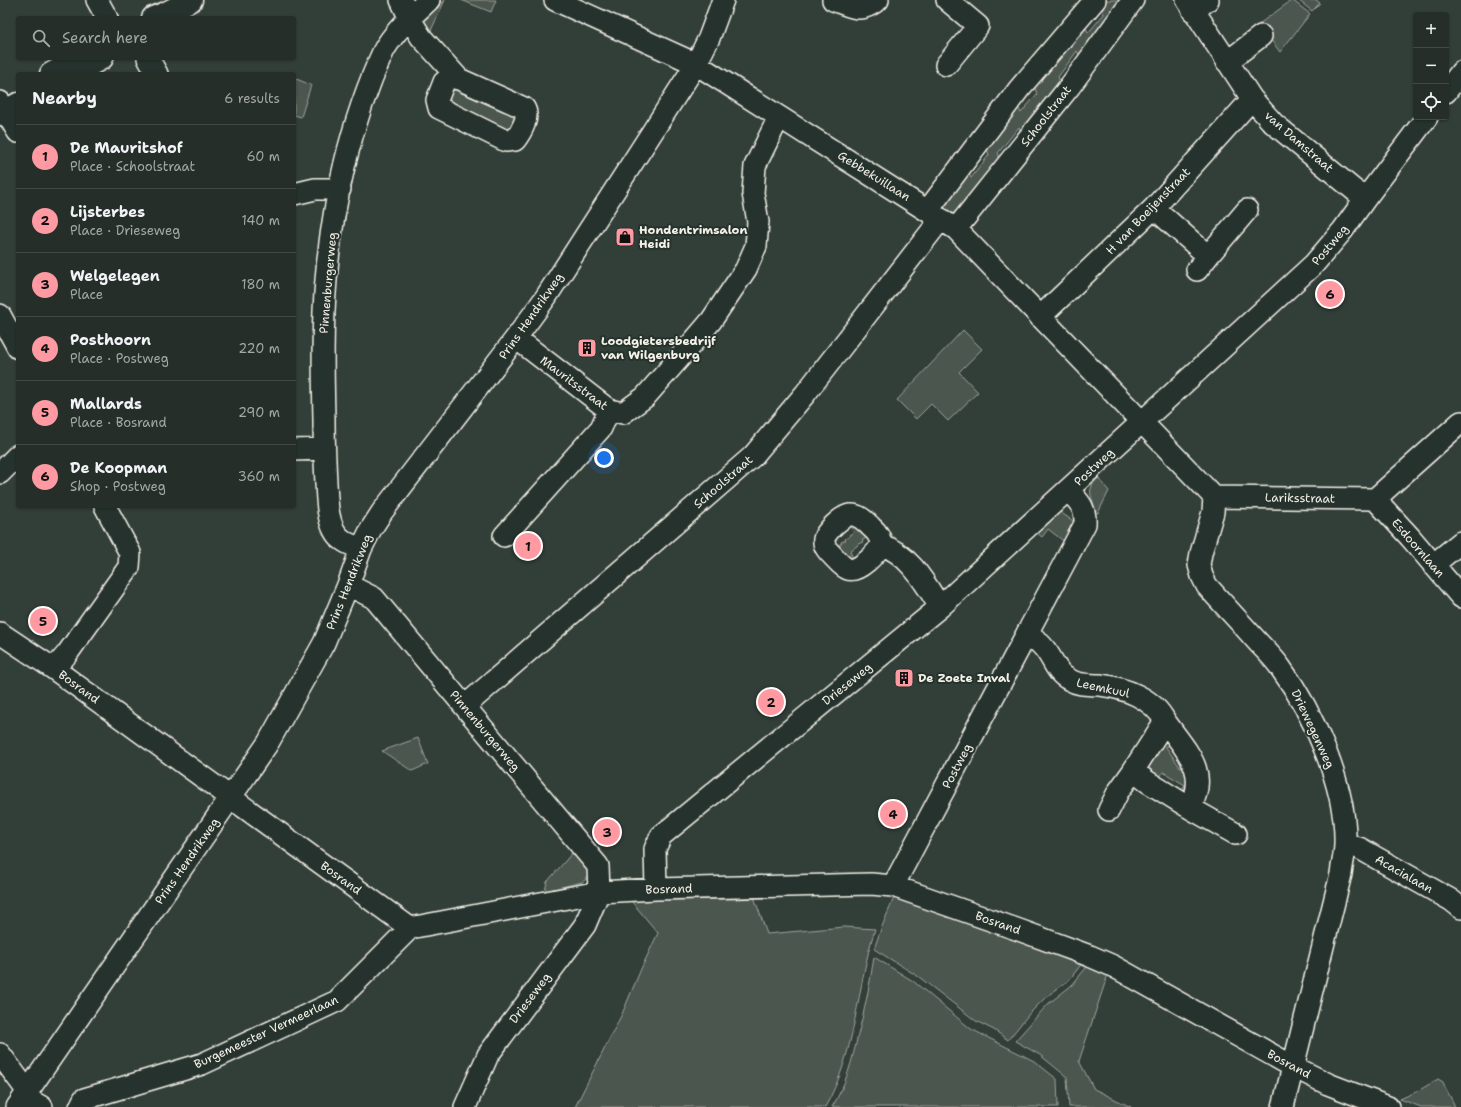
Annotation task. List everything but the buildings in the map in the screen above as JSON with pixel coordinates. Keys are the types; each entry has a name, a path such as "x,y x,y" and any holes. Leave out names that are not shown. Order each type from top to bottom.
{"main road":[{"path":"160,16 191,0"},
{"path":"59,72 79,67 97,60"},
{"path":"5,107 16,94"}],"street":[{"path":"97,0 106,16"},
{"path":"401,0 421,37 459,78"},
{"name":"Pinnenburgerweg","path":"361,549 339,538 334,530 328,507 324,449 323,343 326,281 332,230 350,142 368,89 384,50 396,33 429,0"},
{"name":"Gebbekuillaan","path":"555,0 696,64 942,219 1142,422"},
{"name":"Prins Hendrikweg","path":"23,1099 268,743 324,643 361,549 371,529 382,512 546,297 696,64 709,38 723,0"},
{"path":"833,0 856,9 869,6 878,0"},
{"path":"946,65 978,26 947,0"},
{"name":"Schoolstraat","path":"942,219 1020,89 1095,0"},
{"name":"Schoolstraat","path":"465,706 753,456 805,394 942,219 1070,86 1133,0"},
{"name":"van Damstraat","path":"1196,4 1227,62 1252,99 1273,123 1365,199"},
{"path":"1227,62 1261,36"},
{"path":"149,60 156,72"},
{"path":"1449,88 1461,72"},
{"name":"H van Boeijenstraat","path":"1040,318 1154,208 1252,99"},
{"path":"5,107 16,128"},
{"name":"Mauritsstraat","path":"516,338 609,410 623,413 645,397 711,321 746,269 756,246 758,222 753,192 754,166 779,117"},
{"name":"Postweg","path":"893,886 1085,524 1086,514 1083,507 1069,491 1314,264 1343,230 1425,120"},
{"path":"296,194 315,189 340,189"},
{"path":"1154,208 1202,263 1247,210"},
{"path":"0,315 16,344"},
{"path":"504,536 601,428 609,410"},
{"path":"1142,422 1214,497"},
{"path":"1375,499 1461,422"},
{"path":"296,450 324,449"},
{"path":"0,473 16,457"},
{"name":"Drieseweg","path":"656,889 655,849 661,836 940,607 1069,491"},
{"name":"Lariksstraat","path":"1214,497 1375,499"},
{"name":"Driewegenweg","path":"1214,497 1213,512 1201,553 1200,565 1202,576 1207,586 1279,665 1304,704 1323,745 1335,778 1343,811 1345,844 1341,874 1283,1107"},
{"name":"Esdoornlaan","path":"1375,499 1461,597"},
{"path":"54,669 67,654 129,567 130,553 106,508"},
{"path":"1433,564 1461,542"},
{"path":"881,545 892,549 916,570 940,607"},
{"name":"Pinnenburgerweg","path":"348,585 374,598 598,866 599,892"},
{"name":"Bosrand","path":"0,633 54,669 410,928 599,892 656,889 871,884 893,886 1019,930 1113,966 1292,1066 1328,1084 1388,1107"},
{"name":"Leemkuul","path":"1028,633 1038,641 1048,653 1061,675 1071,681 1082,685 1108,687 1140,697 1155,707 1187,752 1197,771 1198,787 1196,798 1190,808"},
{"path":"1109,810 1118,792 1165,722"},
{"path":"1133,771 1190,808 1236,834"},
{"name":"Acacialaan","path":"1345,844 1359,848 1451,900 1461,908"},
{"name":"Drieseweg","path":"465,1107 488,1054 585,925 599,892"},
{"name":"Burgemeester Vermeerlaan","path":"80,1107 84,1100 202,1064 337,1002 410,928"},
{"path":"0,1054 23,1099 42,1107"}],"shaded area":[{"path":"445,0 429,35 423,24 424,20"},
{"path":"461,0 496,0 491,12"},
{"path":"1102,0 1127,0 1082,61 1077,51 1058,77 1063,88 1023,138 1019,127 998,153 1003,164 957,215 946,210 944,206 966,169 971,178 989,155 985,143 1016,103 1021,113 1037,94 1033,83 1084,22 1088,33 1104,14 1101,2"},
{"path":"1292,0 1310,14 1280,52 1259,24"},
{"path":"1298,0 1316,0 1320,3 1312,11"},
{"path":"296,79 311,85 301,117 296,116"},
{"path":"448,86 467,86 459,92 504,112 515,108 519,110 513,133 449,109 442,97"},
{"path":"963,330 982,349 959,372 978,392 948,421 931,404 916,419 897,400"},
{"path":"1098,478 1109,491 1098,513 1095,512 1091,495 1091,487"},
{"path":"1060,512 1076,523 1066,543 1048,529 1042,537 1037,533"},
{"path":"848,520 875,539 872,548 867,538 862,540 863,542 858,544 850,551 855,564 833,547 841,544 841,542 846,540 845,539 850,536 849,535 854,532"},
{"path":"1158,736 1174,742 1166,747 1180,767 1188,763 1192,794 1181,792 1185,785 1163,772 1158,781 1146,774 1143,763"},
{"path":"418,738 428,764 412,771 382,751"},
{"path":"573,852 588,869 589,877 582,882 545,891 547,882"},
{"path":"753,894 767,934 844,927 875,929 844,1064 836,1086 825,1107 575,1107 622,1014 658,933 627,896"},
{"path":"895,895 1084,961 1069,980 1045,998 1029,1014 1008,1040 994,1030 976,1021 919,977 874,949"},
{"path":"874,957 913,981 971,1029 1034,1061 1057,1079 1058,1107 832,1107 845,1081 851,1063 865,1006"},
{"path":"1090,963 1109,971 1079,1061 1094,1089 1131,1107 1069,1107 1067,1077 1040,1055 1015,1041 1048,1004 1072,985"},
{"path":"1438,1079 1443,1082 1455,1107 1421,1107 1400,1099 1418,1091"}],"place":[{"name":"Hondentrimsalon Heidi","path":"625,237"},
{"name":"De Koopman","path":"1330,294"},
{"name":"Loodgietersbedrijf van Wilgenburg","path":"587,348"},
{"name":"De Mauritshof","path":"528,546"},
{"name":"Mallards","path":"43,621"},
{"name":"De Zoete Inval","path":"904,678"},
{"name":"Lijsterbes","path":"771,702"},
{"name":"Posthoorn","path":"893,814"},
{"name":"Welgelegen","path":"607,832"}]}
